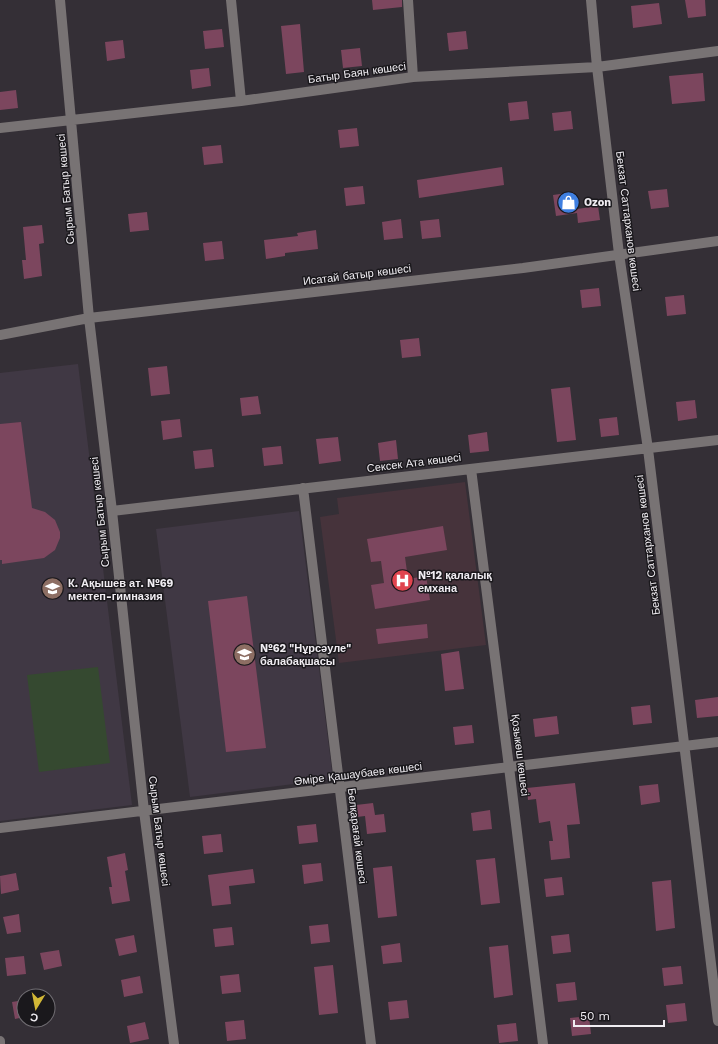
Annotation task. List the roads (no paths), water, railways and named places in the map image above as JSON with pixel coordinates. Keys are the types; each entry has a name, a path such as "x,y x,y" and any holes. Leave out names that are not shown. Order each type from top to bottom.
{"street":[{"name":"Сырым Батыр көшесі","path":"60,0 89,318 112,511 144,811 174,1044"},
{"path":"231,0 241,101"},
{"path":"408,0 413,77"},
{"name":"Бекзат Саттарханов көшесі","path":"591,0 597,68 619,254 648,449 718,1021"},
{"name":"Батыр Баян көшесі","path":"0,128 241,101 413,77 597,68 718,51"},
{"name":"Исатай батыр көшесі","path":"0,335 89,318 523,268 718,241"},
{"name":"Сексек Ата көшесі","path":"112,511 718,440"},
{"name":"Қозыкөш көшесі","path":"471,469 510,767 543,1044"},
{"name":"Белқарағай көшесі","path":"303,488 371,1044"},
{"name":"Әміре Қашаубаев көшесі","path":"0,828 718,742"}],"place":[{"name":"Ozon","path":"569,202"},
{"name":"№12 қалалық емхана","path":"403,581"},
{"name":"К. Ақышев ат. №69 мектеп-гимназия","path":"53,589"},
{"name":"№62 \"Нұрсәуле\" балабақшасы","path":"245,654"}]}
